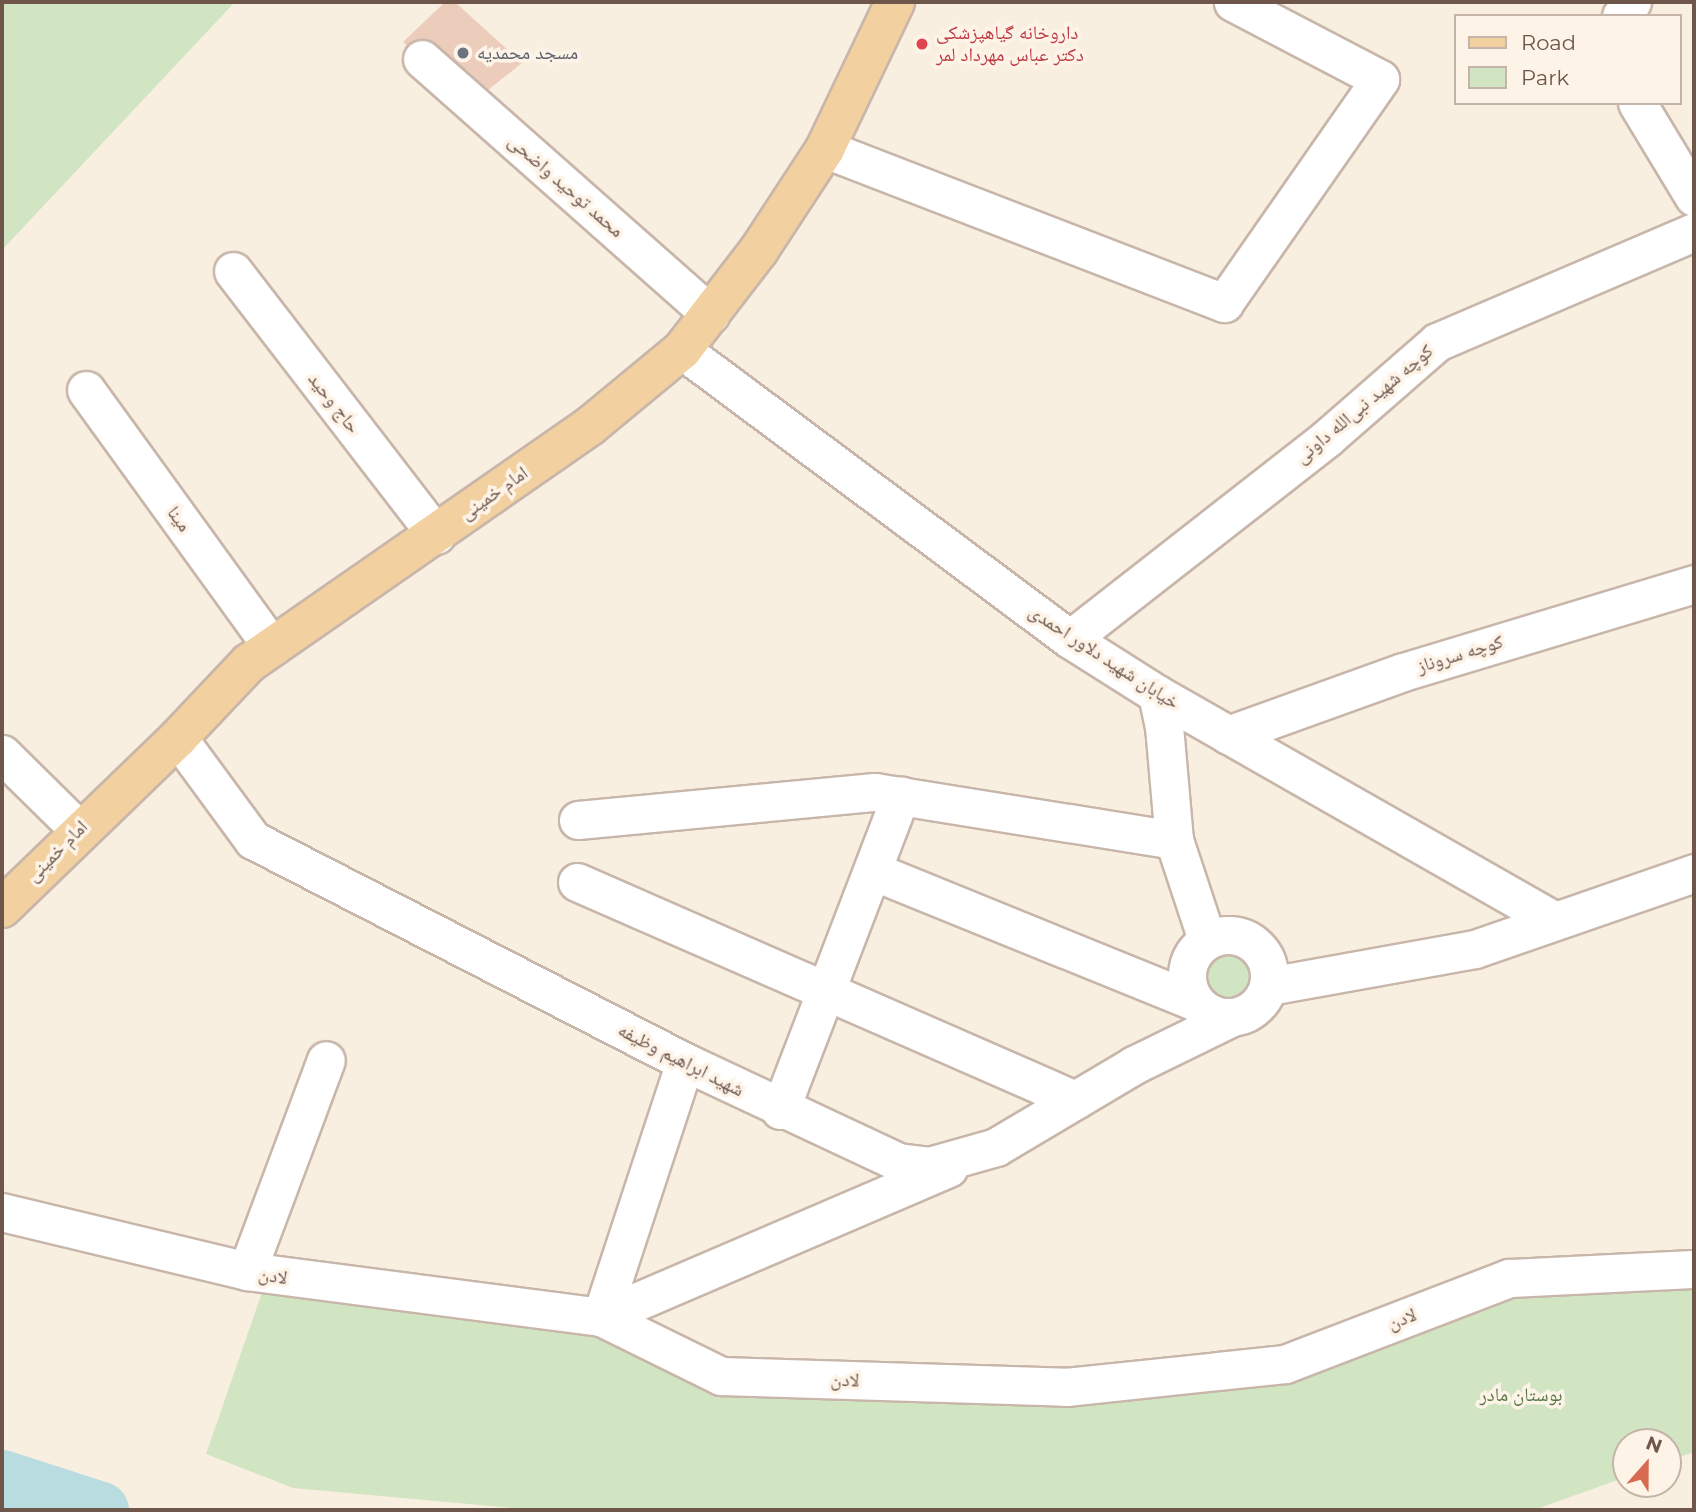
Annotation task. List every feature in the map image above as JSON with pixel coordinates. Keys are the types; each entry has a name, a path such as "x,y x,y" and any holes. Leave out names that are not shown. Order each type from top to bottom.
{"main road":[{"name":"امام خمینی","path":"2,908 79,829 178,738 249,663 590,426 682,350 759,250 825,149 895,2"}],"street":[{"path":"825,149 1224,303 1380,79 1233,2"},
{"name":"محمد توحید واضحی","path":"422,59 710,314"},
{"path":"1638,105 1694,197"},
{"name":"کوچه شهید نبی‌الله داونی","path":"1070,639 1327,438 1437,342 1694,232"},
{"name":"حاج وحید","path":"233,271 436,535"},
{"name":"خیابان شهید دلاور احمدی","path":"682,350 1070,639 1157,694 1554,920"},
{"name":"مینا","path":"86,390 272,647"},
{"name":"کوچه سروناز","path":"1228,735 1403,672 1694,584"},
{"path":"1157,694 1164,726 1174,840 1207,940"},
{"name":"شهید ابراهیم وظیفه","path":"178,738 253,839 780,1110 898,1162 929,1166 996,1147 1135,1065 1230,1018"},
{"path":"2,754 79,829"},
{"path":"578,820 875,792 1174,840"},
{"path":"780,1110 901,795"},
{"path":"873,871 1195,1002"},
{"path":"1269,986 1475,949 1694,873"},
{"path":"577,882 1075,1100"},
{"path":"1220,934 1248,940 1266,959 1269,986 1255,1008 1230,1018 1205,1011 1195,1002 1188,989 1188,961 1207,940 1220,934"},
{"path":"247,1271 326,1060"},
{"path":"601,1317 685,1062"},
{"path":"601,1317 996,1147"},
{"name":"لادن","path":"2,1212 247,1271 601,1317 721,1376 1066,1387 1285,1364 1509,1278 1694,1269"}],"green space":[{"path":"2,2 235,2 2,250"},
{"path":"1228,937 1243,940 1255,948 1263,960 1266,975 1263,990 1255,1002 1243,1010 1228,1013 1213,1010 1201,1002 1193,990 1190,975 1193,960 1201,948 1213,940"},
{"name":"بوستان مادر","path":"1694,1270 1694,1452 1682,1456 1682,1428 1612,1428 1612,1482 1534,1510 535,1510 293,1488 206,1454 268,1275 601,1317 721,1377 1285,1364 1509,1279"}],"building":[{"name":"مسجد محمدیه","path":"445,2 455,2 522,63 472,103 403,42"}],"waterway":[{"path":"2,1478 101,1510"}],"place":[{"name":"داروخانه گیاهپزشکی دکتر عباس مهرداد لمر","path":"922,44"},
{"name":"مسجد محمدیه","path":"463,53"}]}
